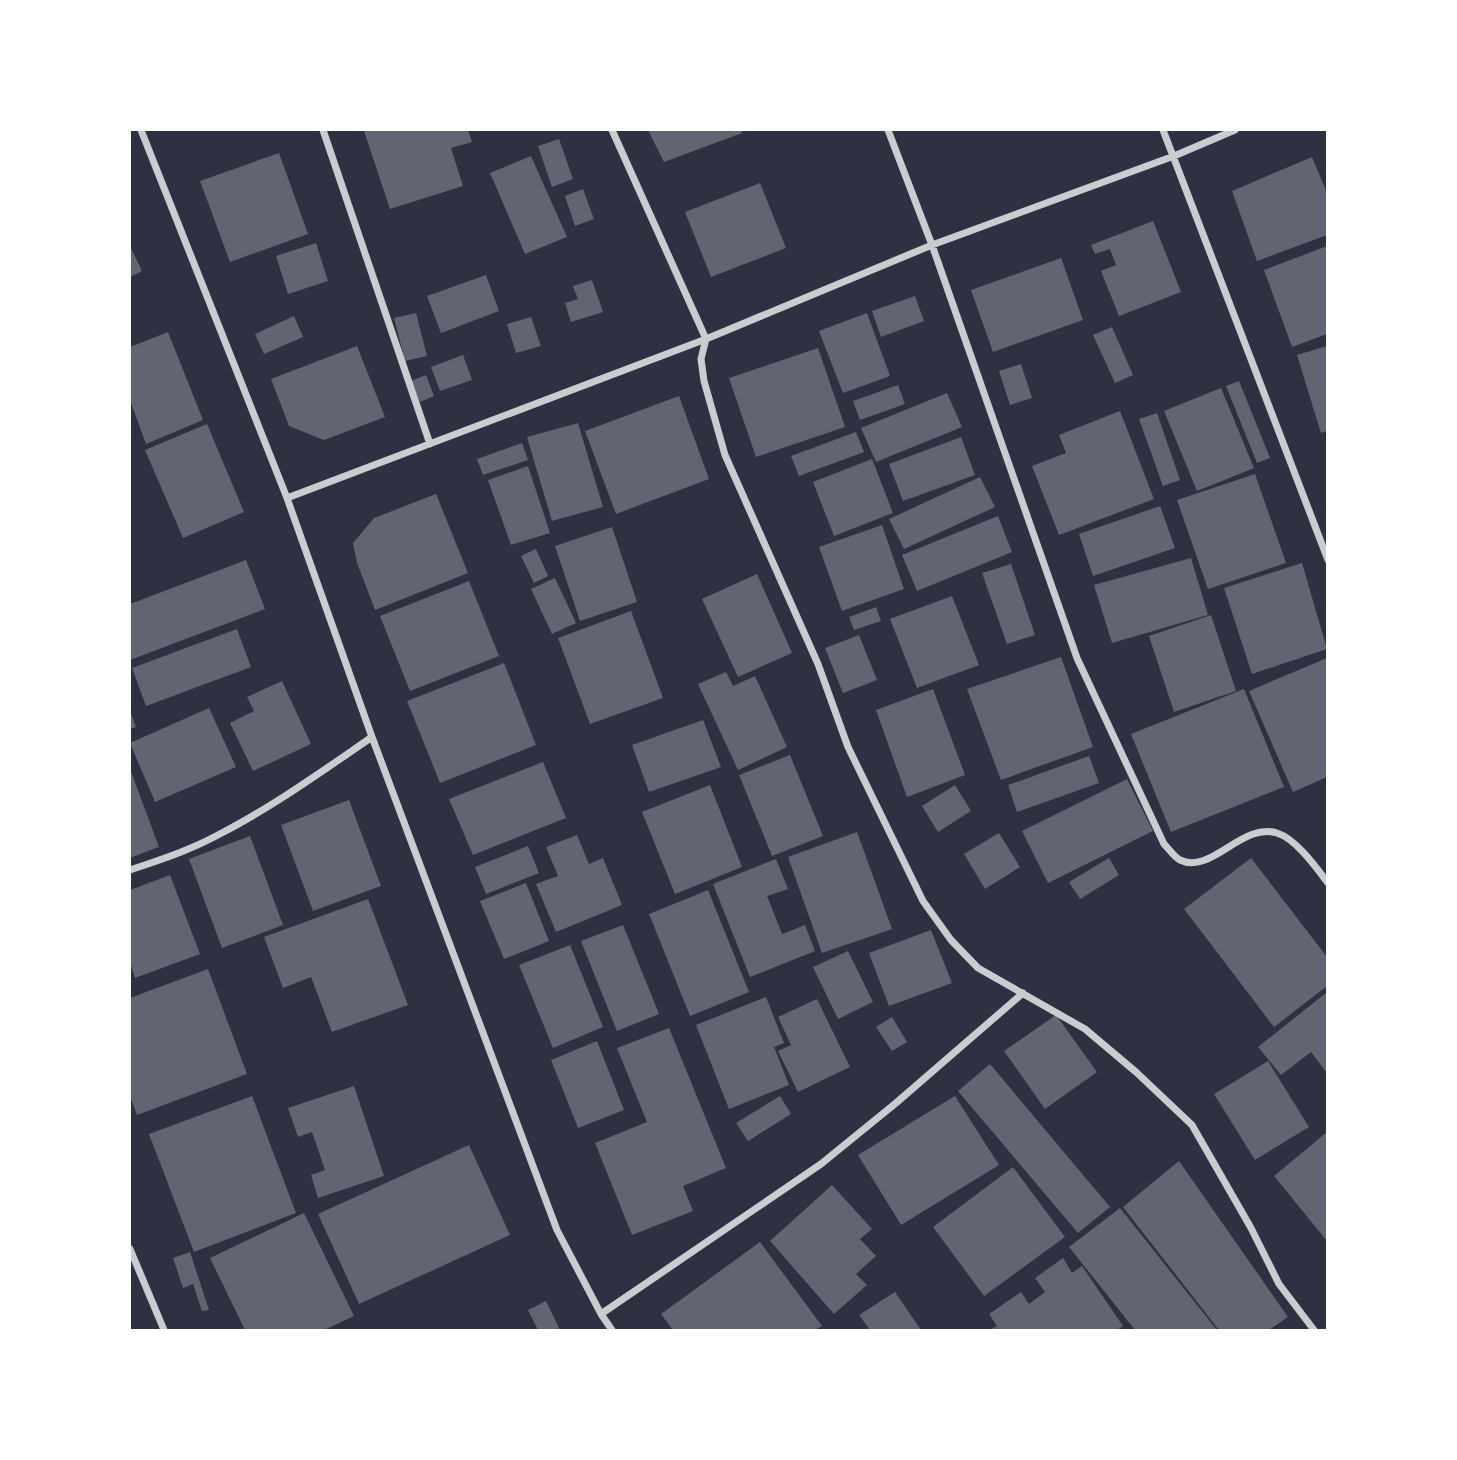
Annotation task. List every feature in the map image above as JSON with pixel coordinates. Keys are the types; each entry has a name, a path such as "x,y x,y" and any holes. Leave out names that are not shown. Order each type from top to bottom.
{"street":[{"path":"141,130 287,498 372,737 557,1230 612,1331"},
{"path":"323,130 430,444"},
{"path":"612,130 706,340 701,359 704,381 725,455 818,664 848,747 923,901 951,940 978,968 1085,1029 1192,1125 1251,1228 1279,1284 1314,1331"},
{"path":"888,130 932,245 1077,658 1164,844 1179,860 1199,863 1252,833 1276,833 1297,847 1328,883"},
{"path":"1163,130 1328,560"},
{"path":"287,498 706,340 932,245 1174,156 1235,130"},
{"path":"130,870 182,852 216,836 304,784 372,737"},
{"path":"601,1314 821,1164 1023,993"},
{"path":"130,1249 164,1331"}],"building":[{"path":"468,130 472,142 451,148 463,186 390,209 364,131"},
{"path":"648,130 741,130 742,133 664,162"},
{"path":"559,139 573,179 552,187 538,146"},
{"path":"279,153 308,234 230,262 200,181"},
{"path":"531,156 567,237 525,254 490,173"},
{"path":"1312,157 1327,193 1327,235 1257,261 1232,191"},
{"path":"760,183 786,248 711,277 685,212"},
{"path":"583,189 594,219 575,226 565,196"},
{"path":"1153,221 1181,292 1119,316 1101,271 1116,265 1110,249 1095,254 1091,245"},
{"path":"316,243 328,281 288,294 276,256"},
{"path":"130,246 142,271 130,277"},
{"path":"1327,246 1327,334 1292,347 1264,270"},
{"path":"1061,258 1083,320 993,352 971,290"},
{"path":"486,275 499,311 441,333 427,296"},
{"path":"592,280 603,312 571,322 565,303 578,299 573,286"},
{"path":"915,296 924,321 881,337 872,311"},
{"path":"416,313 427,356 405,361 394,318"},
{"path":"867,313 890,376 843,393 819,331"},
{"path":"294,316 303,337 264,354 255,334"},
{"path":"531,317 541,346 516,353 507,324"},
{"path":"1112,327 1133,375 1115,383 1093,335"},
{"path":"168,332 203,420 146,444 130,400 130,347"},
{"path":"357,346 385,417 324,440 289,426 271,379"},
{"path":"1327,346 1327,431 1321,433 1297,355"},
{"path":"818,348 845,427 756,457 729,378"},
{"path":"463,355 472,380 440,391 431,367"},
{"path":"1021,364 1032,398 1010,405 999,371"},
{"path":"426,375 434,396 420,402 411,381"},
{"path":"1239,381 1270,458 1257,463 1226,386"},
{"path":"898,385 905,404 860,420 853,401"},
{"path":"1221,388 1254,468 1197,491 1164,411"},
{"path":"947,393 962,427 876,462 861,428"},
{"path":"679,396 709,479 616,514 585,431"},
{"path":"1120,411 1154,499 1059,535 1032,466 1066,453 1059,435"},
{"path":"1157,413 1180,480 1163,486 1139,419"},
{"path":"578,423 603,507 552,521 527,437"},
{"path":"207,424 244,512 183,538 145,450"},
{"path":"856,432 864,452 799,476 791,456"},
{"path":"961,437 975,475 903,501 889,464"},
{"path":"522,443 528,460 483,475 477,459"},
{"path":"872,459 893,513 834,536 813,482"},
{"path":"528,466 550,533 511,545 488,480"},
{"path":"1255,474 1286,563 1208,589 1177,500"},
{"path":"980,477 995,507 904,549 889,519"},
{"path":"436,494 468,573 375,610 357,563 353,543 374,518"},
{"path":"1160,506 1175,548 1093,576 1079,534"},
{"path":"998,516 1012,552 917,591 902,555"},
{"path":"882,525 904,589 842,611 819,547"},
{"path":"612,527 637,602 580,621 555,546"},
{"path":"536,549 548,576 534,583 521,556"},
{"path":"1191,558 1208,615 1112,643 1094,585"},
{"path":"246,560 265,609 130,660 130,604"},
{"path":"1302,563 1327,649 1252,674 1224,588"},
{"path":"1011,564 1035,635 1007,644 982,573"},
{"path":"757,574 792,653 738,677 702,599"},
{"path":"555,578 576,623 552,634 531,589"},
{"path":"469,581 499,656 410,691 380,616"},
{"path":"952,596 979,665 917,688 890,619"},
{"path":"876,607 881,621 854,630 849,617"},
{"path":"631,611 663,698 590,724 558,638"},
{"path":"1211,615 1236,691 1174,712 1149,636"},
{"path":"237,629 251,667 146,706 132,668"},
{"path":"859,635 877,680 843,693 825,648"},
{"path":"1061,657 1093,747 1001,780 967,689"},
{"path":"1327,658 1327,777 1293,792 1249,691"},
{"path":"504,663 536,745 440,783 407,701"},
{"path":"726,672 733,686 755,676 787,747 738,770 698,684"},
{"path":"282,681 311,744 253,771 230,723 254,711 247,697"},
{"path":"933,689 965,775 907,797 876,710"},
{"path":"1244,689 1284,787 1171,832 1131,734"},
{"path":"209,708 236,767 155,802 130,743"},
{"path":"130,711 136,727 130,729"},
{"path":"703,720 721,767 649,792 632,745"},
{"path":"790,755 823,836 772,856 739,775"},
{"path":"1089,756 1099,783 1017,812 1008,785"},
{"path":"543,762 566,818 473,855 449,799"},
{"path":"130,769 159,847 130,858"},
{"path":"1127,779 1153,831 1048,883 1022,831"},
{"path":"710,785 742,867 675,894 642,812"},
{"path":"955,785 971,811 938,832 922,806"},
{"path":"349,800 381,886 313,911 281,825"},
{"path":"857,832 892,929 822,953 788,857"},
{"path":"999,833 1020,867 985,889 964,854"},
{"path":"577,835 589,864 603,858 622,905 556,932 536,884 558,876 546,847"},
{"path":"250,836 283,925 222,948 189,859"},
{"path":"528,846 539,873 486,894 475,867"},
{"path":"1109,858 1119,875 1080,899 1069,882"},
{"path":"1251,858 1327,957 1327,986 1274,1027 1184,909"},
{"path":"776,859 788,889 767,896 782,934 805,925 815,951 750,977 713,884"},
{"path":"170,875 200,954 135,978 130,962 130,890"},
{"path":"526,883 549,941 504,959 480,901"},
{"path":"708,890 749,992 690,1016 649,914"},
{"path":"368,899 408,1005 332,1032 311,977 283,988 264,937"},
{"path":"623,925 659,1014 617,1031 581,941"},
{"path":"931,930 952,983 889,1006 869,953"},
{"path":"570,945 603,1027 553,1048 519,965"},
{"path":"848,951 873,1002 838,1019 813,967"},
{"path":"208,969 247,1074 137,1115 130,1096 130,998"},
{"path":"1327,992 1327,1073 1311,1052 1281,1075 1258,1047"},
{"path":"766,997 784,1043 774,1047 789,1085 729,1109 696,1025"},
{"path":"817,999 850,1067 798,1092 778,1051 791,1045 778,1017"},
{"path":"1056,1015 1097,1072 1045,1109 1004,1051"},
{"path":"892,1017 907,1042 892,1051 876,1027"},
{"path":"669,1028 726,1168 683,1186 693,1211 632,1235 595,1143 647,1122 617,1048"},
{"path":"597,1041 624,1110 578,1128 551,1060"},
{"path":"1268,1061 1309,1127 1255,1160 1214,1094"},
{"path":"990,1064 1110,1207 1078,1233 958,1091"},
{"path":"354,1086 384,1176 318,1198 311,1175 325,1170 312,1132 298,1137 288,1108"},
{"path":"252,1096 296,1213 194,1252 149,1134"},
{"path":"780,1096 791,1114 748,1141 736,1123"},
{"path":"955,1096 999,1165 901,1225 858,1155"},
{"path":"1327,1132 1327,1241 1274,1176"},
{"path":"469,1145 510,1235 359,1304 318,1214"},
{"path":"1179,1161 1288,1317 1269,1330 1219,1330 1123,1207"},
{"path":"1013,1167 1065,1237 984,1296 933,1227"},
{"path":"832,1185 872,1229 860,1239 876,1256 856,1274 867,1285 834,1314 770,1241"},
{"path":"1120,1208 1217,1330 1135,1330 1069,1247"},
{"path":"304,1213 354,1316 324,1330 245,1330 210,1258"},
{"path":"760,1242 822,1326 815,1330 673,1330 661,1314"},
{"path":"190,1252 209,1310 202,1311 193,1284 183,1288 173,1258"},
{"path":"1063,1258 1072,1273 1082,1266 1123,1326 1117,1330 990,1330 997,1326 989,1314 1021,1292 1029,1304 1045,1292 1035,1278"},
{"path":"895,1292 921,1330 870,1330 859,1315"},
{"path":"546,1301 560,1330 538,1330 528,1310"}]}
